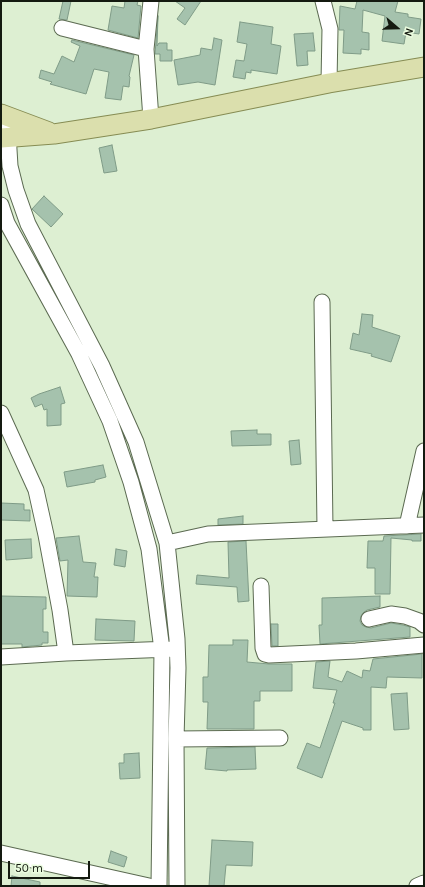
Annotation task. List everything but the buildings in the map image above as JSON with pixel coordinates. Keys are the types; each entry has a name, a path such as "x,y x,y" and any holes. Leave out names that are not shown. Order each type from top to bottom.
{"main road":[{"path":"4,138 54,134 151,119 329,83 424,67"},
{"path":"4,115 54,134"}],"street":[{"path":"151,1 146,49 151,119"},
{"path":"324,1 330,29 329,83"},
{"path":"62,28 146,49"},
{"path":"4,115 4,138 10,166 16,190 28,224 102,366 136,442 166,543 178,649 176,738 177,886"},
{"path":"1,204 4,224 79,354 110,421 131,482 149,549 162,650 162,731 158,886"},
{"path":"322,302 325,529"},
{"path":"1,413 36,490 60,610 66,653"},
{"path":"407,526 424,451"},
{"path":"166,543 208,534 424,525"},
{"path":"261,586 263,648 265,654 269,656 424,645"},
{"path":"369,619 391,614 404,616 419,621 424,625"},
{"path":"1,657 178,649"},
{"path":"176,738 280,738"},
{"path":"1,853 149,886"},
{"path":"417,886 424,883"}]}
